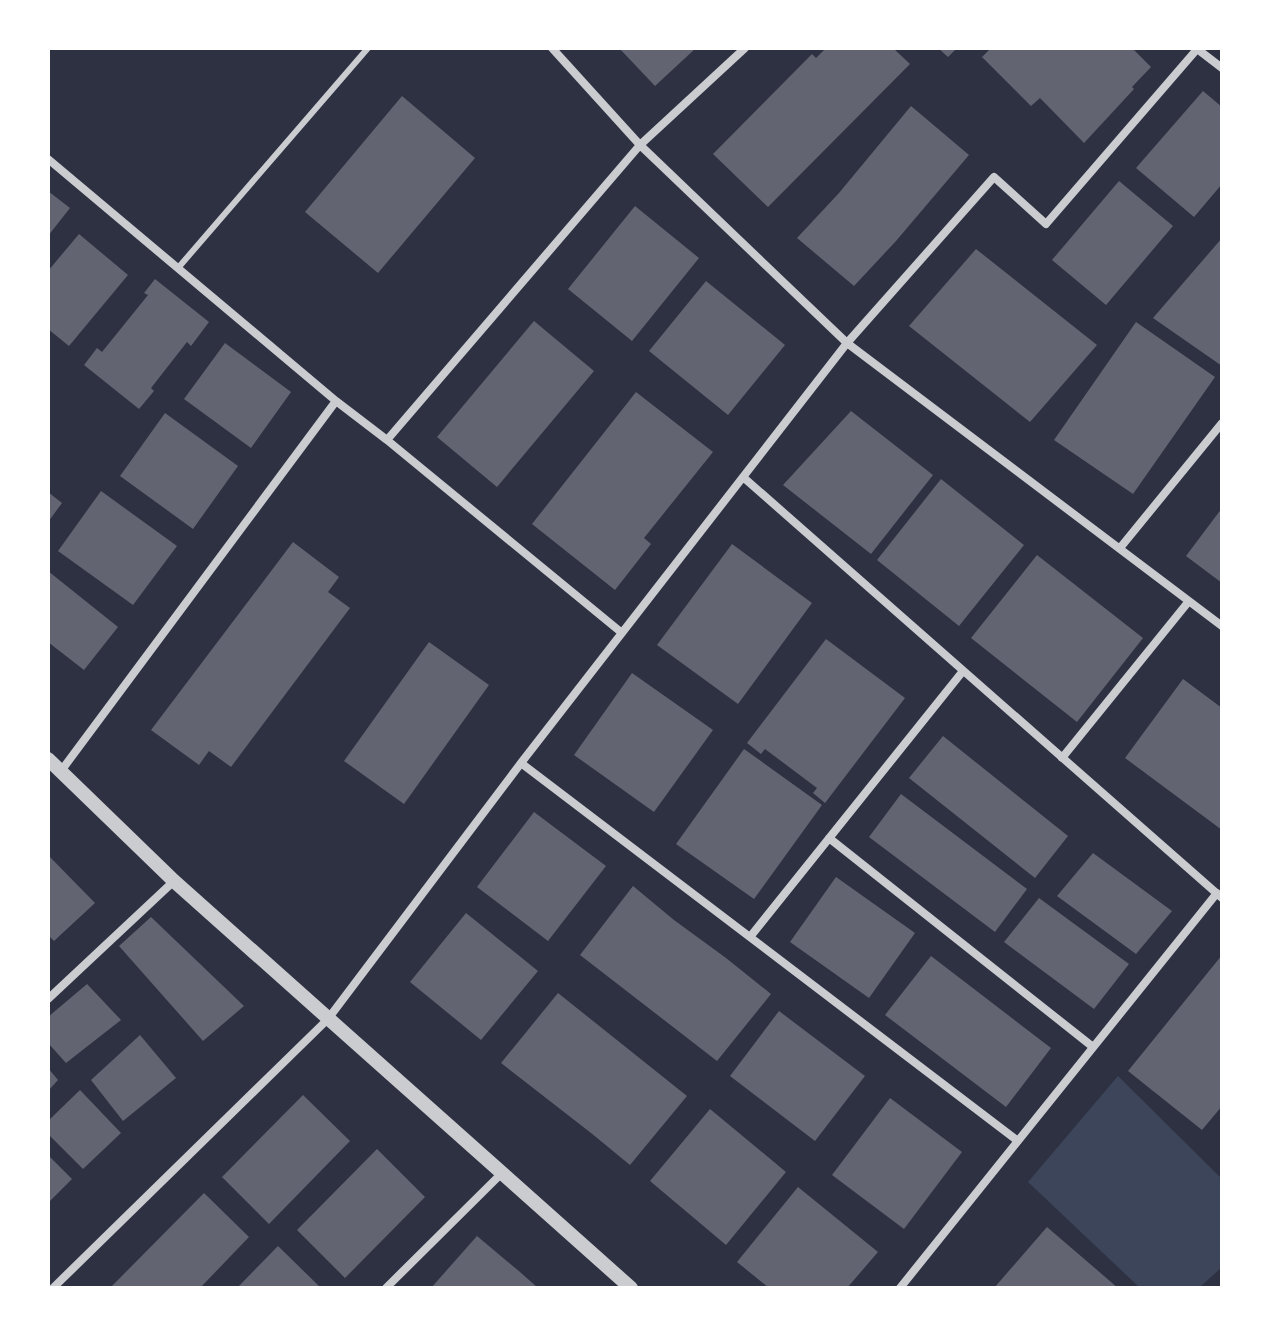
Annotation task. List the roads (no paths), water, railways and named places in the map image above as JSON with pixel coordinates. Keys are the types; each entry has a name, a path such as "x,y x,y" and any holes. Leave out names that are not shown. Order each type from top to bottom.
{"street":[{"path":"552,48 640,145 847,343 1222,626"},
{"path":"387,440 640,145 745,48"},
{"path":"53,1288 328,1019 521,763 847,343 994,177 1046,224 1197,48 1222,68"},
{"path":"48,159 336,401 622,633"},
{"path":"61,771 336,401"},
{"path":"1120,548 1222,423"},
{"path":"743,477 1220,895 1093,1047 900,1288"},
{"path":"1062,758 1189,601"},
{"path":"750,937 963,671"},
{"path":"48,759 174,881 631,1288"},
{"path":"521,763 1018,1141"},
{"path":"829,838 1093,1047"},
{"path":"48,999 174,881"},
{"path":"386,1288 503,1172"}],"lane":[{"path":"178,268 368,48"}]}
